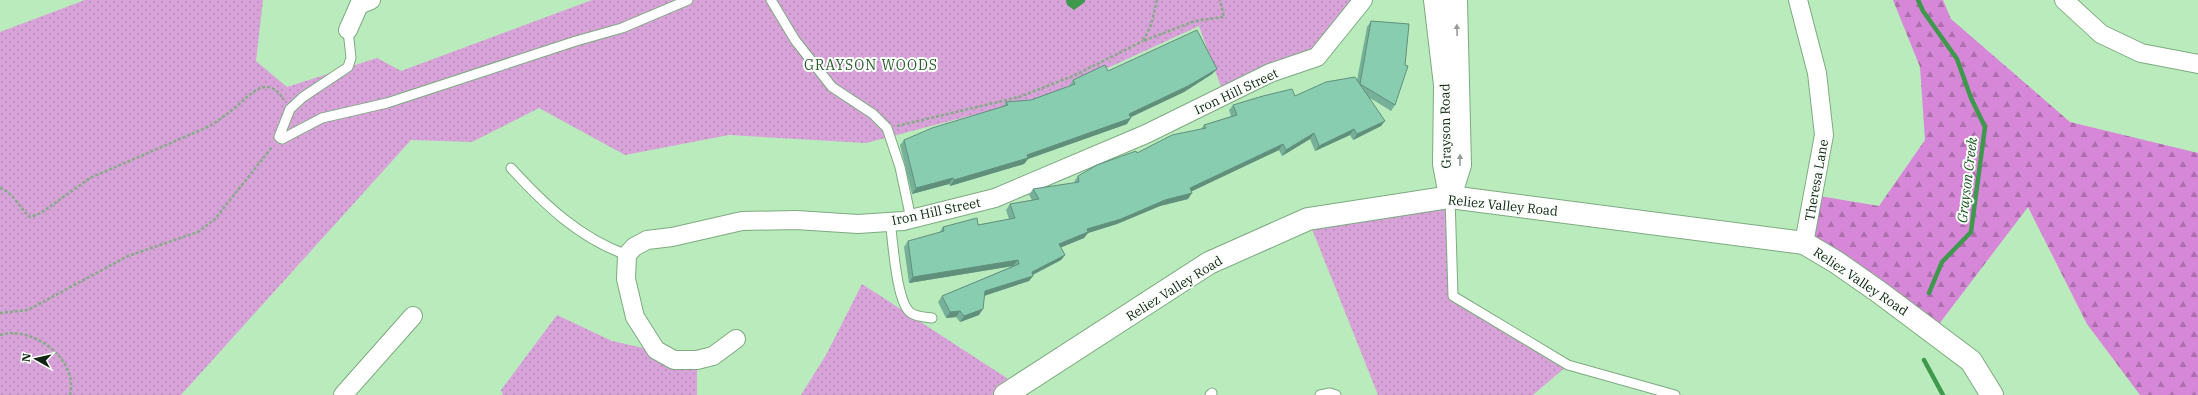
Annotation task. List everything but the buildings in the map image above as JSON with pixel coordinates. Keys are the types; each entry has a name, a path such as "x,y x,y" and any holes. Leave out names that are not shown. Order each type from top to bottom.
{"main road":[{"name":"Grayson Road","path":"1435,0 1445,85 1444,164 1450,197"},
{"name":"Grayson Road","path":"1450,197 1460,165 1456,0"},
{"name":"Reliez Valley Road","path":"1005,395 1209,263 1257,241 1308,219 1450,197 1804,243 1836,262 1879,292 1971,360 1992,395"}],"street":[{"path":"348,30 359,5 371,0"},
{"name":"Iron Hill Street","path":"626,254 634,246 647,240 672,237 742,221 796,220 858,224 911,219 995,198 1146,134 1270,73 1317,57 1363,0"},
{"name":"Theresa Lane","path":"1798,0 1818,73 1824,135 1804,243"},
{"path":"2064,0 2101,34 2141,53 2198,64"},
{"path":"626,254 626,280 635,317 656,350 674,360 697,360 714,356 736,339"},
{"path":"343,395 413,316"}],"lane":[{"path":"348,30 351,58 348,67 303,97 290,108 279,137 284,138 322,118 387,103 576,41 622,28 688,0"},
{"path":"771,0 795,40 832,87 873,114 887,128 900,167 911,219"},
{"path":"511,168 544,204 591,239 626,254"},
{"path":"1450,197 1453,296 1568,365 1675,395"},
{"path":"890,221 900,294 905,307 910,313 918,317 932,318"},
{"path":"1320,395 1330,393 1336,395"}],"path":[{"path":"1143,41 1151,25 1157,0"},
{"path":"887,128 1019,97 1072,76 1143,41 1195,21 1224,17 1220,0"},
{"path":"0,188 12,195 20,209 30,217 41,213 90,178 210,126 253,91 262,87 269,87 279,94 290,108"},
{"path":"0,313 28,310 128,256 198,232 215,219 279,137"},
{"path":"0,335 21,334 36,337 48,346 59,356 66,368 70,379 70,395"}],"shaded area":[{"path":"85,0 263,0 256,61 287,87 377,58 401,71 592,0 1361,0 1317,57 1224,95 1199,26 1049,95 866,143 729,135 625,155 539,108 472,142 411,140 181,395 0,395 0,32"},
{"path":"1066,0 1085,0 1085,2 1074,10 1067,5"},
{"path":"1450,197 1453,296 1568,365 1533,395 1378,395 1308,219"},
{"path":"862,284 1019,386 1005,395 801,395 826,355"},
{"path":"557,315 612,341 697,360 697,395 503,395 501,390"}],"green space":[{"path":"1893,0 1943,0 1951,19 2070,122 2198,153 2198,395 2140,395 2087,324 2028,207 1933,332 1804,243 1813,195 1879,206 1925,140 1920,67"}],"waterway":[{"name":"Grayson Creek","path":"1918,0 1923,11 1957,59 1971,98 1985,127 1971,232 1942,262 1929,293"},
{"name":"Grayson Creek","path":"1924,360 1943,395"}],"district":[{"name":"GRAYSON WOODS","path":"871,65"}]}
